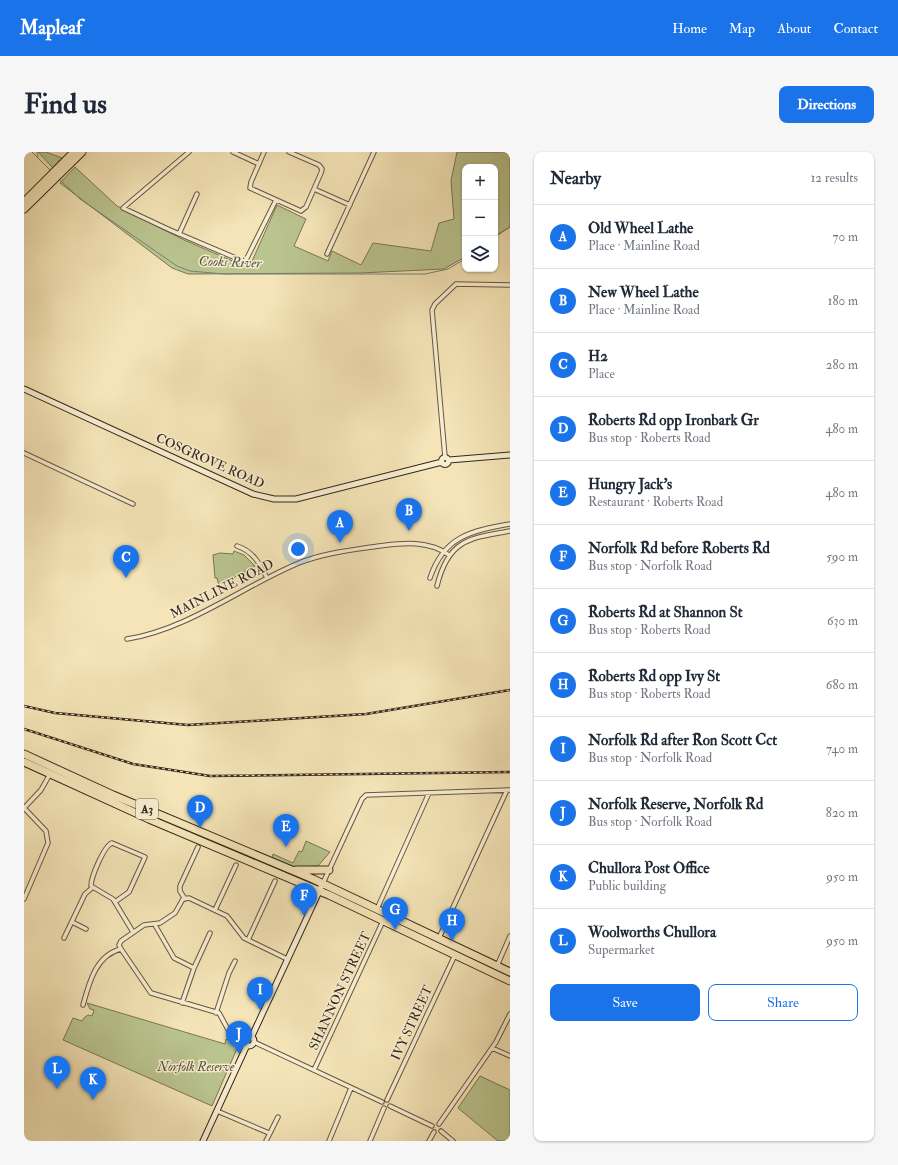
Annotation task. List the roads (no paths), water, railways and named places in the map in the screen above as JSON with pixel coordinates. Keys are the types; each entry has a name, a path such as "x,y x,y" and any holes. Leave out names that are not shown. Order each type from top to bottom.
{"highway":[{"path":"62,168 74,152"},
{"path":"24,209 62,168 82,152"},
{"path":"24,202 48,182"},
{"name":"A3","path":"24,754 52,771 144,817 319,891 510,981"},
{"name":"A3","path":"24,762 52,771 323,883 510,972"},
{"path":"290,869 317,871 329,870"}],"main road":[{"name":"COSGROVE ROAD","path":"24,389 246,491 268,498 296,499 445,460 510,455"},
{"path":"203,1141 247,1039 323,883"},
{"path":"247,1039 252,1045 254,1042"}],"street":[{"path":"189,152 123,208 245,262 276,200"},
{"path":"233,152 259,164"},
{"path":"264,152 250,186 301,211 306,207 322,169 319,165 298,154 290,152"},
{"path":"327,254 374,152"},
{"path":"314,189 350,205"},
{"path":"179,234 197,194"},
{"path":"445,460 432,310 435,304 456,284 510,285"},
{"path":"24,453 132,504"},
{"path":"430,578 436,561 451,543 462,536 481,530 510,524"},
{"path":"437,586 444,563 455,548 472,539 510,531"},
{"name":"MAINLINE ROAD","path":"127,638 167,628 300,562 338,552 409,543 429,546 444,551 449,555"},
{"path":"237,546 246,550 255,557 267,578"},
{"path":"24,899 48,843 46,831 24,808 41,790 52,771"},
{"path":"323,883 362,799 370,794 509,790 439,938"},
{"path":"377,909 430,793"},
{"path":"64,938 85,894 92,888 92,878 109,844 114,844 145,857 129,892 115,902"},
{"path":"185,899 180,892 180,886 198,847"},
{"path":"216,910 236,865"},
{"path":"248,940 275,881"},
{"path":"92,888 110,896 132,932"},
{"path":"185,899 191,899 227,916 241,935 287,959"},
{"path":"185,899 174,913 155,925 146,924 132,932 121,941 119,945 149,992 216,1013 220,1015 233,1037 247,1039"},
{"name":"SHANNON STREET","path":"314,1070 383,921"},
{"path":"72,922 86,929"},
{"path":"155,925 174,958 194,968"},
{"path":"182,1003 194,968 210,932"},
{"path":"497,966 510,936"},
{"path":"83,1005 88,988 101,960 112,952 121,949"},
{"name":"IVY STREET","path":"388,1100 455,955"},
{"path":"216,1013 228,973 234,961"},
{"path":"439,1124 492,1048 510,1014"},
{"path":"254,1042 382,1102 388,1100 390,1106"},
{"path":"492,1048 510,1056"},
{"path":"328,1141 351,1088"},
{"path":"370,1141 384,1108 382,1102"},
{"path":"384,1108 390,1106 432,1126 434,1132 429,1141"},
{"path":"217,1111 268,1133"},
{"path":"266,1141 268,1133 278,1117"},
{"path":"432,1126 435,1123 439,1124"},
{"path":"439,1124 442,1127 441,1131 453,1141"},
{"path":"434,1132 438,1133 441,1131"}],"waterway":[{"name":"Cooks River","path":"32,152 51,171"},
{"name":"Cooks River","path":"37,152 38,157"},
{"name":"Cooks River","path":"59,179 80,199 177,266 190,271 224,274 425,274 448,269 462,261"},
{"name":"Cooks River","path":"496,236 510,227"}],"railway":[{"path":"24,706 55,713 188,725 366,714 510,690"},
{"path":"24,729 133,764 210,776 510,772"}],"place":[{"name":"New Wheel Lathe","path":"409,531"},
{"name":"Old Wheel Lathe","path":"340,543"},
{"name":"H2","path":"126,578"},
{"name":"Roberts Rd opp Ironbark Gr","path":"200,828"},
{"name":"Hungry Jack's","path":"286,847"},
{"name":"Norfolk Rd before Roberts Rd","path":"304,916"},
{"name":"Roberts Rd at Shannon St","path":"395,930"},
{"name":"Roberts Rd opp Ivy St","path":"452,941"},
{"name":"Norfolk Rd after Ron Scott Cct","path":"260,1010"},
{"name":"Norfolk Reserve, Norfolk Rd","path":"239,1054"},
{"name":"Woolworths Chullora","path":"57,1089"},
{"name":"Chullora Post Office","path":"93,1100"}],"park label":[{"name":"Norfolk Reserve","path":"196,1067"}]}
